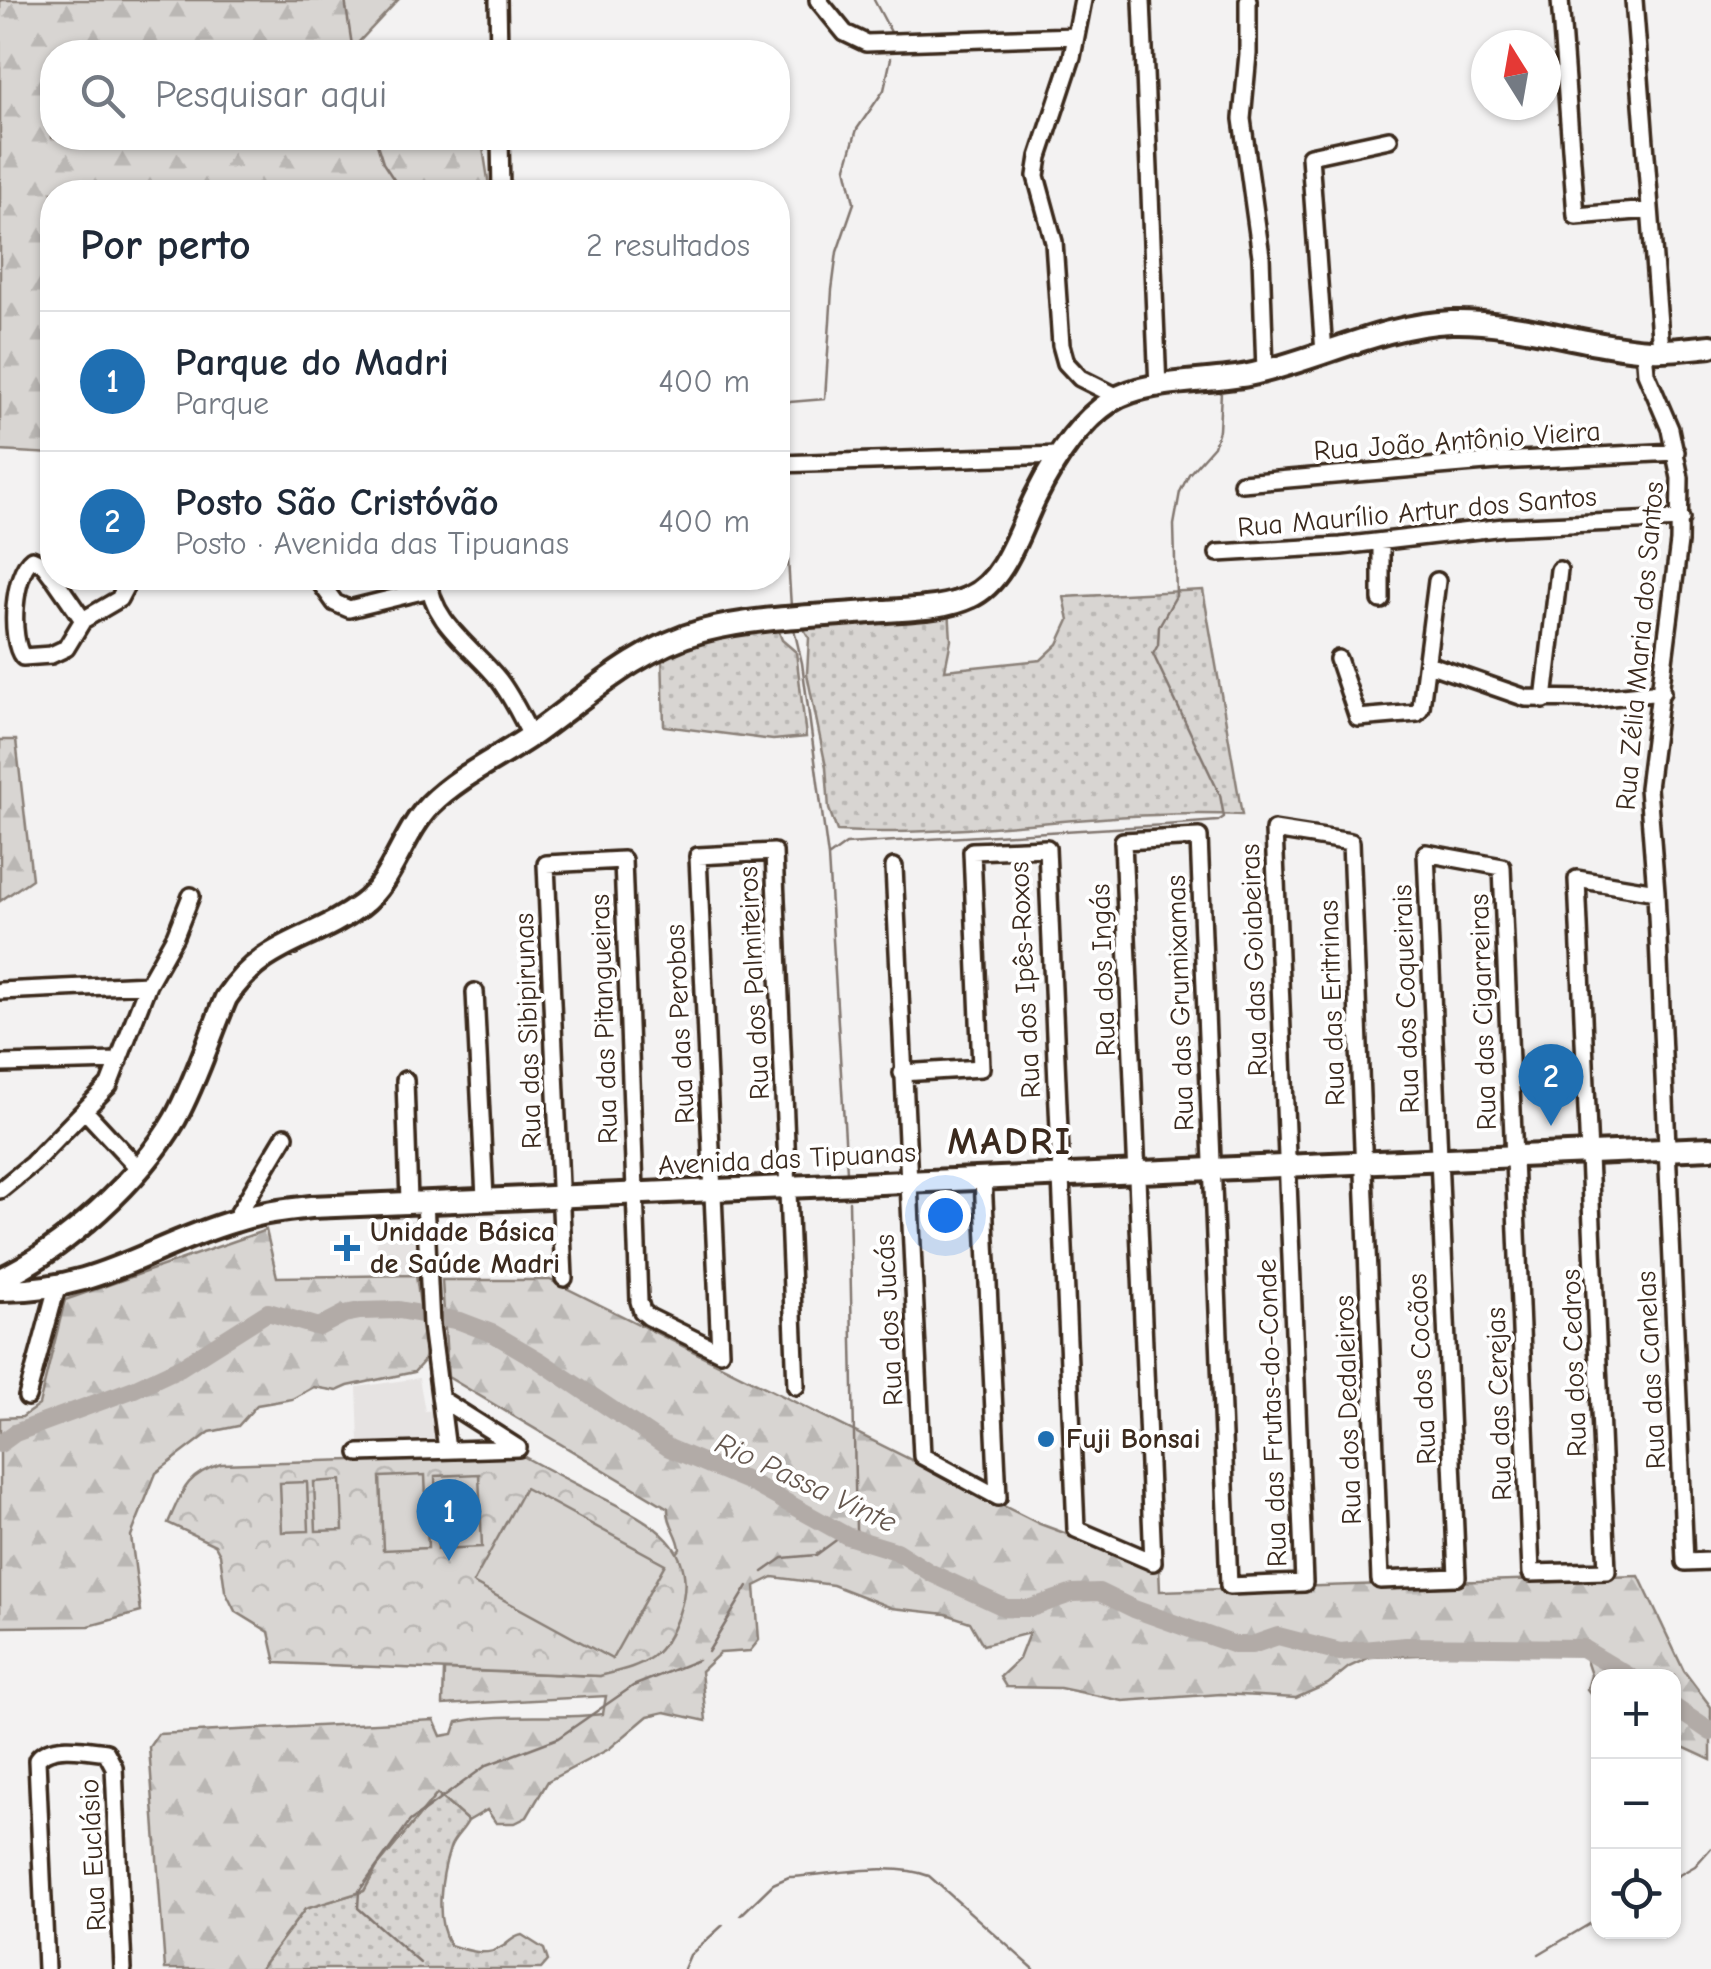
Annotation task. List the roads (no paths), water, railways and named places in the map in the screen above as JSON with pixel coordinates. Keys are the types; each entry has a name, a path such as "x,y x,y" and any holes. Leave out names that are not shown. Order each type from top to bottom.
{"main road":[{"path":"0,1280 49,1250 139,1169 184,1102 235,984 269,952 364,903 407,834 428,808 467,774 531,735 626,667 679,638 752,622 921,608 976,594 1004,563 1061,454 1084,426 1118,397 1264,371 1406,327 1454,322 1521,328 1652,350 1711,346"},
{"name":"Avenida das Tipuanas","path":"0,1290 57,1288 96,1278 234,1221 310,1207 1711,1148"}],"street":[{"path":"498,0 498,40"},
{"path":"818,0 845,33 866,43 1076,36"},
{"path":"1083,0 1076,36 1036,164 1036,176 1054,242 1061,345 1066,364 1080,378 1118,397"},
{"path":"1142,0 1158,388"},
{"path":"1248,0 1242,119 1262,256 1264,371"},
{"path":"1560,0 1576,216 1650,210"},
{"name":"Rua Zélia Maria dos Santos","path":"1634,0 1650,210 1652,350 1646,373 1665,414 1676,452 1681,519 1648,788 1666,1150"},
{"path":"1324,353 1310,156 1389,138"},
{"path":"500,150 501,180"},
{"name":"Rua João Antônio Vieira","path":"1242,483 1479,462 1676,452"},
{"path":"790,464 1061,454"},
{"name":"Rua Maurílio Artur dos Santos","path":"1218,553 1382,542 1504,526 1681,519"},
{"path":"1382,542 1382,600"},
{"path":"40,562 32,560 23,568 15,614 19,654 26,657 66,648 82,620 119,600 124,590"},
{"path":"1544,700 1559,570"},
{"path":"1338,659 1355,713 1364,720 1417,713 1428,664 1437,582"},
{"path":"62,590 82,620"},
{"path":"326,590 335,603 349,609 407,590"},
{"path":"433,590 455,634 497,676 531,735"},
{"path":"1428,664 1516,696 1544,700 1591,700 1662,692"},
{"name":"Rua das Goiabeiras","path":"1286,1165 1274,830 1352,842"},
{"name":"Rua das Grumixamas","path":"1199,837 1229,1586"},
{"name":"Rua dos Ingás","path":"1136,1172 1123,841 1199,837"},
{"name":"Rua das Eritrinas","path":"1352,842 1363,1162"},
{"name":"Rua dos Ipês-Roxos","path":"902,1073 981,1068 972,851 1047,848 1060,1175"},
{"name":"Rua dos Palmiteiros","path":"698,856 774,852 788,1186"},
{"name":"Rua dos Coqueirais","path":"1438,1159 1426,853 1502,867"},
{"name":"Rua das Perobas","path":"636,1193 642,1311 720,1352 698,856"},
{"name":"Rua das Pitangueiras","path":"546,864 623,860 636,1193"},
{"name":"Rua das Sibipirunas","path":"546,864 564,1278"},
{"name":"Rua dos Jucás","path":"894,867 922,1456 998,1497 983,1178"},
{"name":"Rua das Cigarreiras","path":"1502,867 1514,1156"},
{"name":"Rua dos Cedros","path":"1607,1570 1577,879 1656,892"},
{"path":"0,1190 18,1178 104,1093 148,984 175,936 191,896"},
{"path":"0,991 148,984"},
{"path":"475,992 485,1198"},
{"path":"2,1064 119,1061"},
{"path":"405,1080 447,1450"},
{"path":"86,1112 139,1169"},
{"path":"234,1221 285,1136"},
{"name":"Rua das Canelas","path":"1666,1150 1685,1562 1711,1561"},
{"name":"Rua das Cerejas","path":"1514,1156 1531,1574 1607,1570"},
{"name":"Rua dos Cocãos","path":"1438,1159 1457,1577"},
{"name":"Rua dos Dedaleiros","path":"1363,1162 1380,1580 1457,1577"},
{"name":"Rua das Frutas-do-Conde","path":"1229,1586 1304,1583 1286,1165"},
{"path":"1060,1175 1076,1529 1153,1562 1136,1172"},
{"path":"788,1186 796,1386"},
{"path":"27,1396 57,1288"},
{"path":"359,1452 518,1448 441,1400"},
{"name":"Rua Euclásio","path":"46,1969 38,1756 50,1750 86,1749 106,1752 112,1758 123,1969"}],"waterway":[{"path":"345,0 351,40"},
{"path":"874,0 892,34"},
{"path":"790,402 825,399 837,252 854,203 846,167 857,129 884,90 891,58"},
{"path":"379,150 394,180"},
{"path":"828,857 846,844 1165,825 1218,821 1224,817 1220,795 1153,654 1158,645 1159,626 1176,596 1174,525 1180,492 1189,474 1214,446 1221,392"},
{"path":"790,590 791,607"},
{"path":"794,629 828,857 847,1172"},
{"path":"849,1201 856,1529 860,1540"},
{"name":"Rio Passa Vinte","path":"0,1444 15,1433 134,1389 181,1367 268,1312 319,1327 344,1314 399,1310 460,1321 494,1334 669,1448 750,1482 847,1536 896,1551 931,1573 1006,1608 1031,1608 1073,1593 1099,1592 1134,1609 1235,1645 1252,1645 1278,1636 1340,1652 1406,1646 1582,1648 1617,1669"},
{"path":"763,1572 783,1558 816,1555 847,1536"},
{"path":"708,1652 748,1586"},
{"path":"420,1963 358,1908 359,1891 410,1821 487,1765 558,1738 633,1686 698,1660"},
{"name":"Rio Passa Vinte","path":"1681,1712 1711,1732"},
{"path":"1681,1874 1695,1866 1711,1848"},
{"path":"741,1915 773,1884 789,1877 879,1869 914,1872 929,1876 1034,1969"},
{"path":"1539,1954 1591,1923"},
{"path":"684,1969 690,1955 723,1925"}],"place":[{"name":"Posto São Cristóvão","path":"1551,1126"},
{"name":"Unidade Básica de Saúde Madri","path":"347,1248"},
{"name":"Fuji Bonsai","path":"1046,1439"},
{"name":"Parque do Madri","path":"449,1561"}],"district":[{"name":"MADRI","path":"1010,1142"}]}
